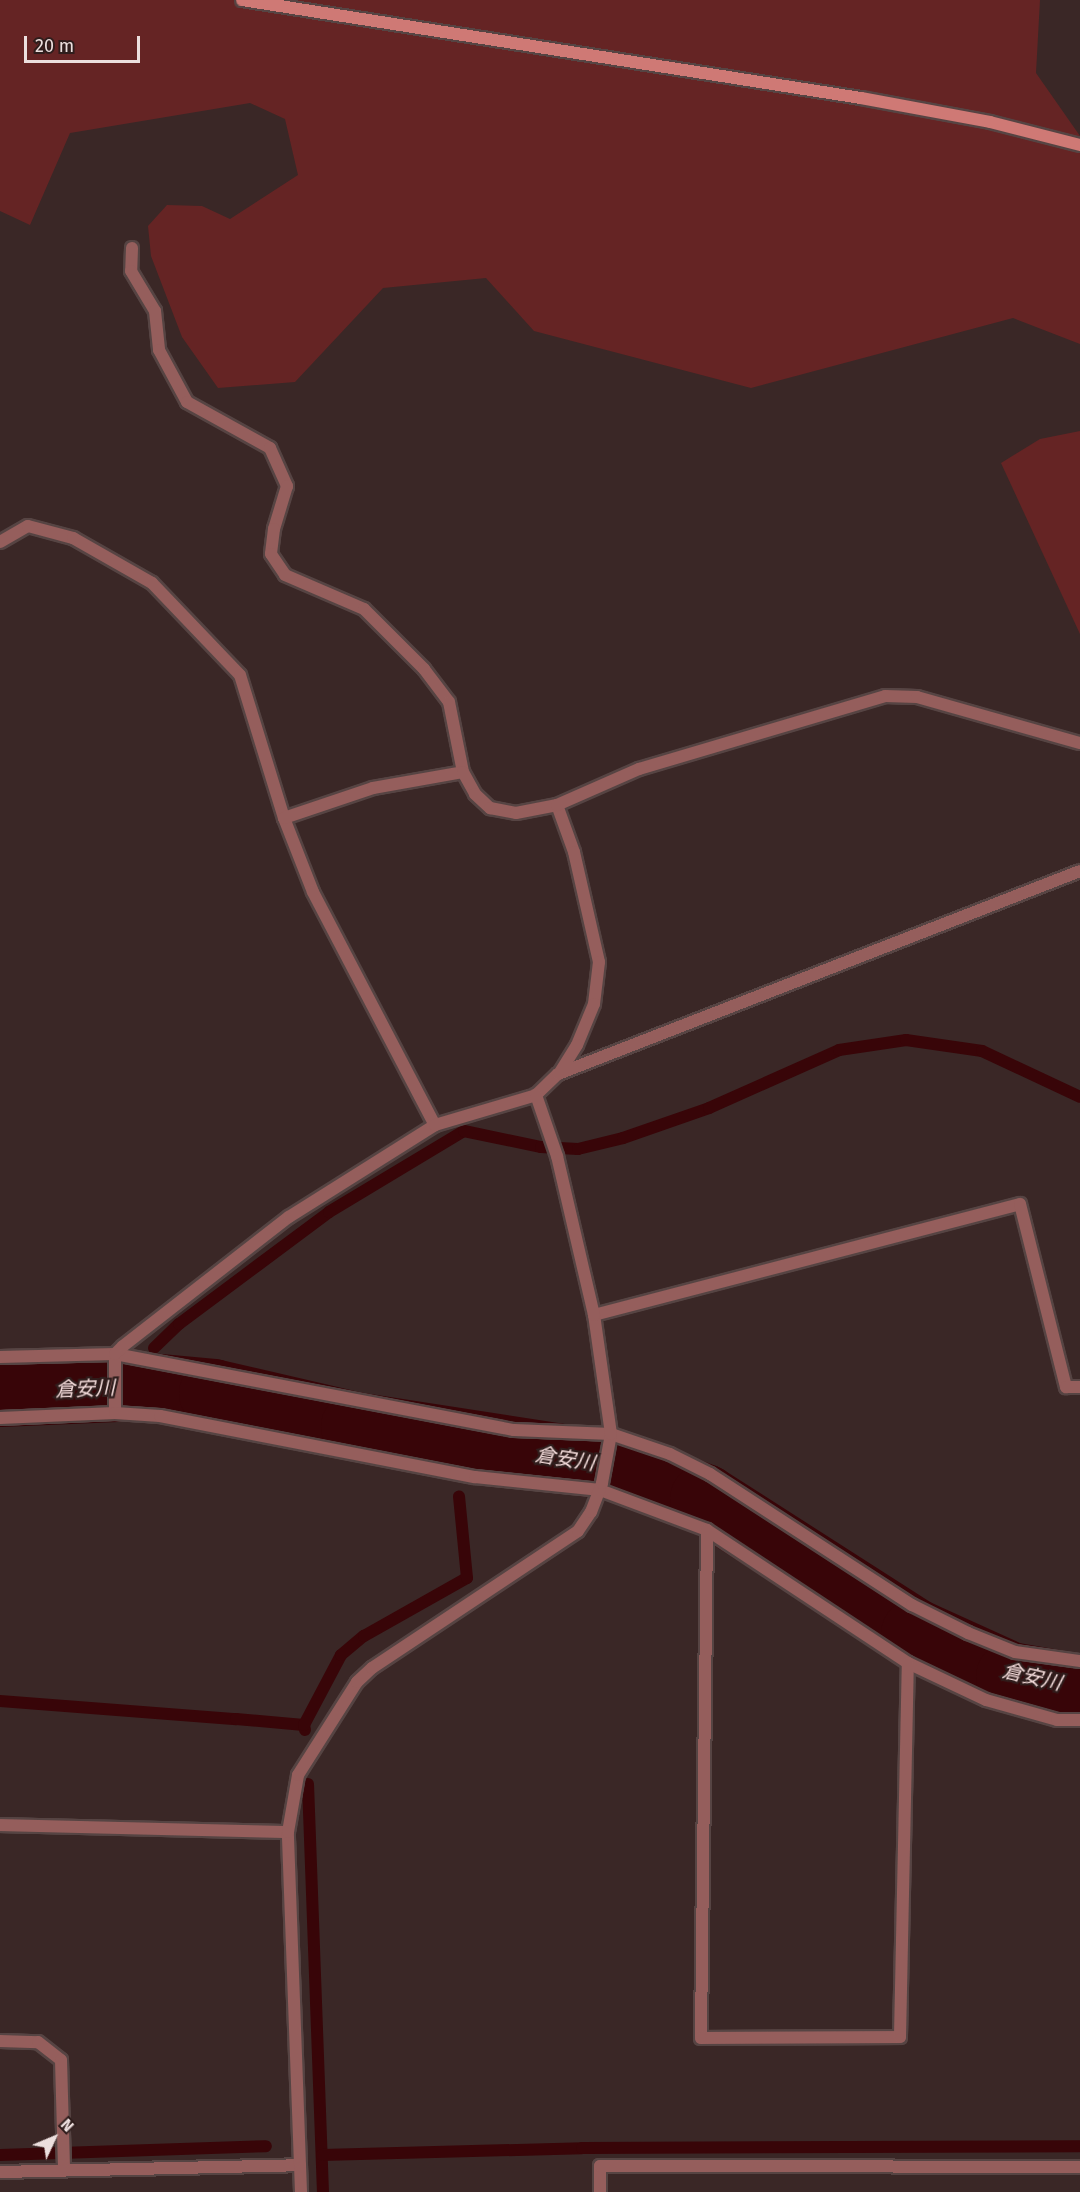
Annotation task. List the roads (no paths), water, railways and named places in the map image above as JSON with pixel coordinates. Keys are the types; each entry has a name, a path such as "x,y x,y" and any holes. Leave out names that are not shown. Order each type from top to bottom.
{"street":[{"path":"242,0 861,98 990,122 1080,145"},
{"path":"132,248 131,271 155,311 159,350 187,402 270,448 288,486 274,529 271,554 285,575 364,609 424,669 449,702 463,772 475,794 490,808 516,813 557,805 639,769 885,696 917,697 1080,743"},
{"path":"0,542 28,526 73,538 152,583 240,675 284,818 312,892 435,1125"},
{"path":"284,818 373,788 463,772"},
{"path":"115,1359 289,1217 435,1125 536,1095 558,1074 577,1045 594,1004 599,962 574,852 557,805"},
{"path":"558,1074 1080,871"},
{"path":"301,2192 288,1832 298,1775 357,1682 398,1649 578,1531 601,1486 611,1434 594,1315 557,1156 536,1095"},
{"path":"594,1315 1020,1204 1066,1387 1080,1387"},
{"path":"0,1357 115,1359 514,1430 611,1434 670,1454 710,1474 912,1605 968,1633 1015,1652 1080,1661"},
{"path":"115,1359 115,1409"},
{"path":"0,1418 115,1409 238,1428 475,1477 601,1486 707,1530 908,1663 986,1700 1057,1720 1080,1721"},
{"path":"707,1530 701,2038 900,2037 908,1663"},
{"path":"0,1825 288,1832"},
{"path":"0,2041 38,2042 61,2060 64,2158"},
{"path":"0,2172 64,2158 300,2164"},
{"path":"600,2192 600,2166 1080,2166"}],"waterway":[{"path":"154,1348 179,1324 329,1212 464,1131 541,1147 578,1149 623,1138 709,1108 839,1050 906,1040 982,1051 1080,1097"},
{"path":"151,1388 152,1368"},
{"name":"倉安川","path":"0,1392 139,1386 213,1393 355,1426 626,1468 704,1498 915,1633 1010,1676 1080,1688"},
{"path":"462,1463 465,1443"},
{"path":"304,1725 341,1655 364,1636 467,1578 459,1496"},
{"path":"0,1701 304,1725 305,1730"},
{"path":"308,1784 323,2192"},
{"path":"0,2155 266,2146"},
{"path":"322,2155 582,2148 1080,2146"}]}
